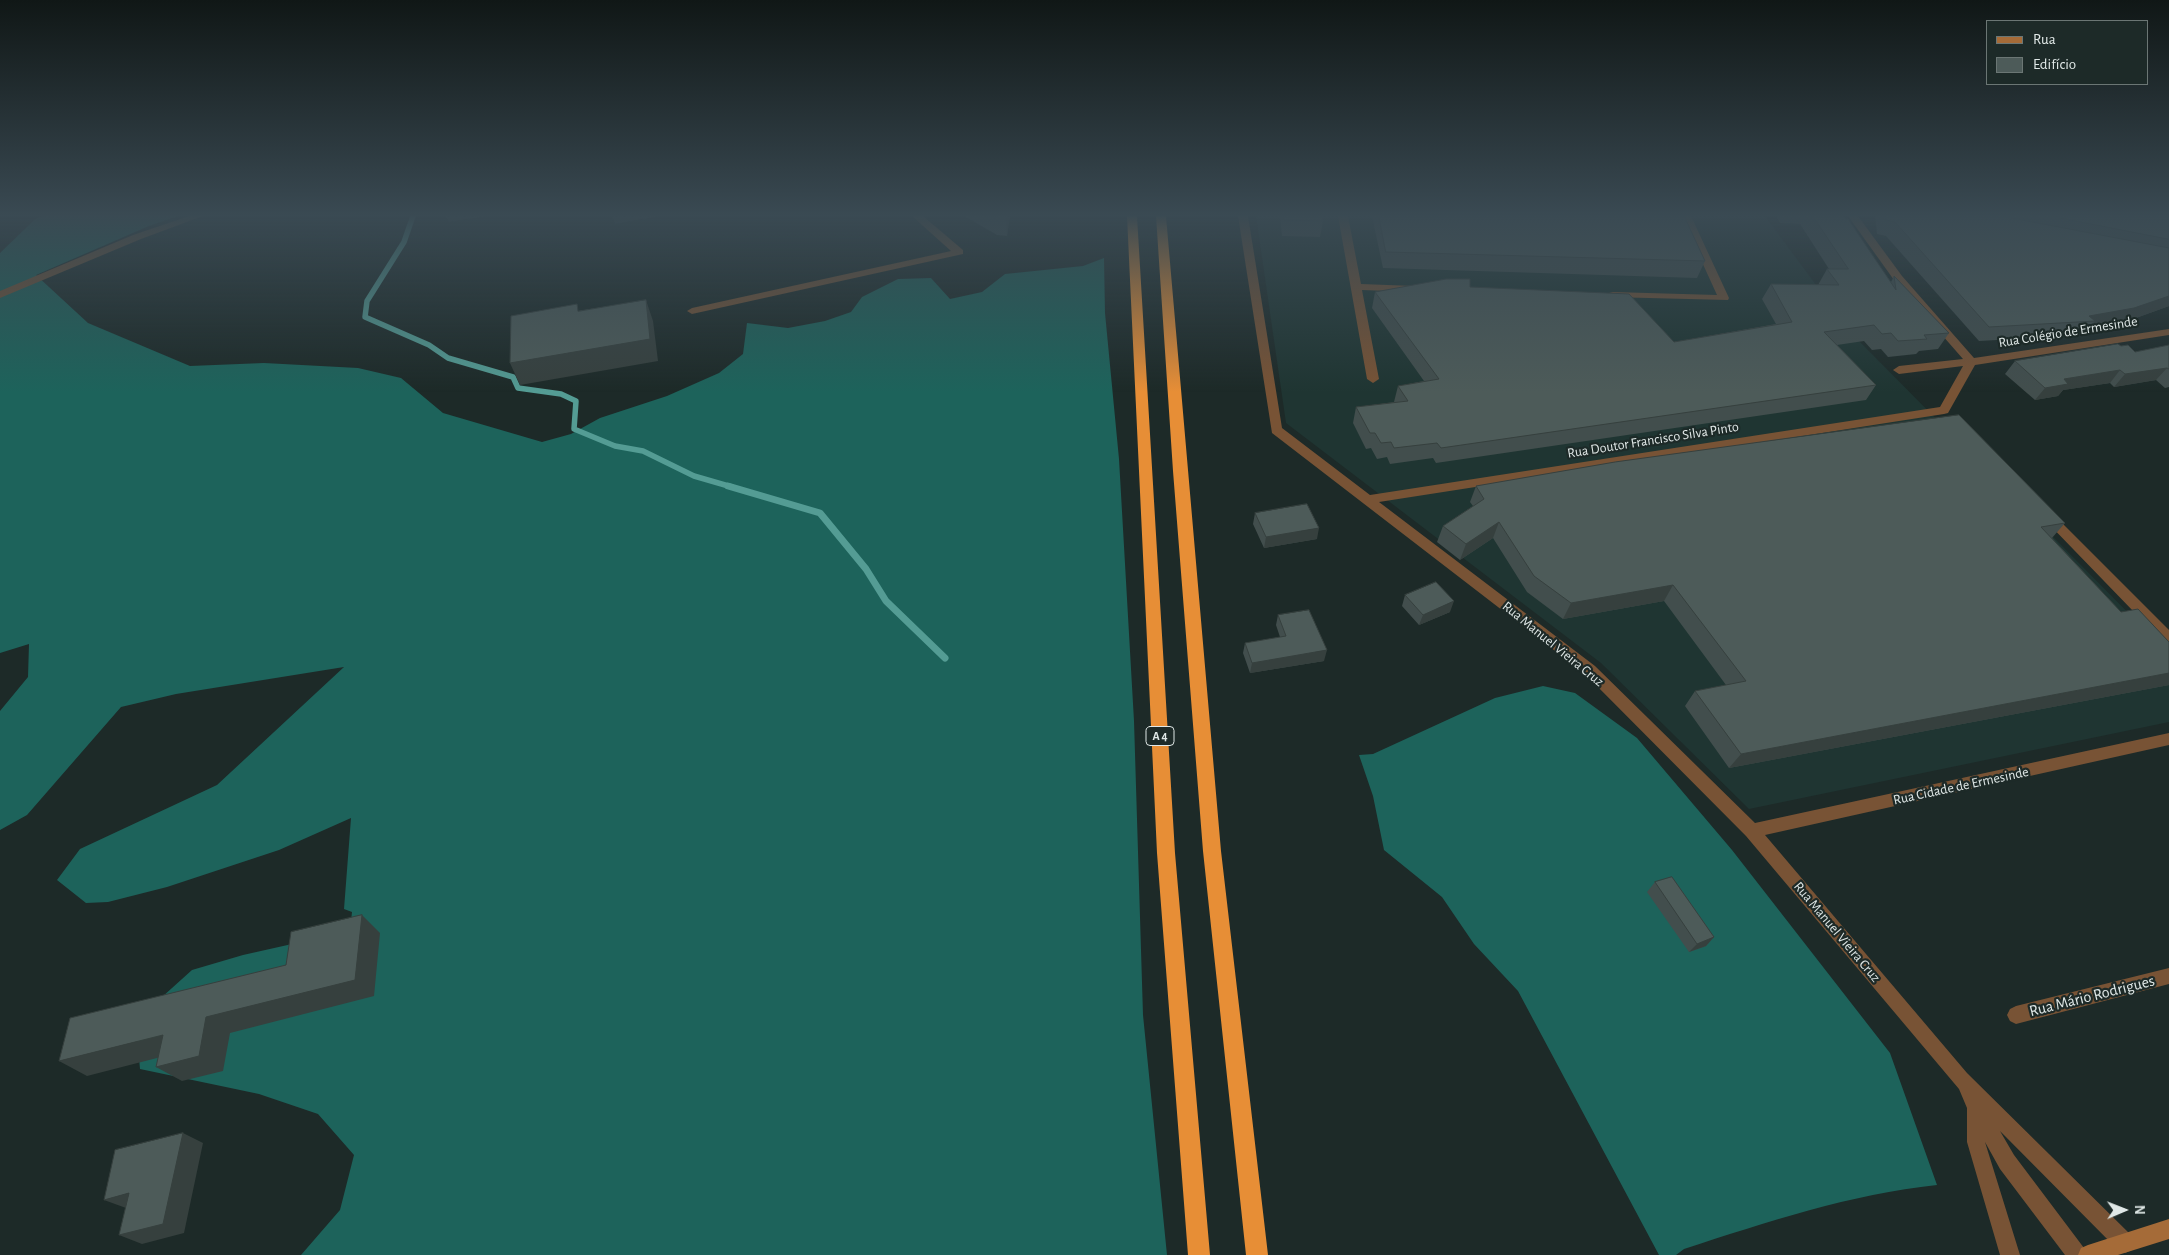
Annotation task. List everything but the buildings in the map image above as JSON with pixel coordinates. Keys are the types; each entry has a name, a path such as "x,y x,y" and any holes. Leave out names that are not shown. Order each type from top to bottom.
{"highway":[{"name":"A 4","path":"1135,275 1166,853 1199,1255"},
{"path":"1165,275 1212,851 1257,1255"}],"main road":[{"path":"2088,1255 2169,1229"}],"street":[{"path":"0,294 47,275"},
{"path":"692,311 856,275"},
{"name":"Rua Manuel Vieira Cruz","path":"1251,275 1276,430 1590,670 1752,831 1961,1080 2125,1243"},
{"path":"1354,275 1373,378"},
{"path":"1605,294 1724,298 1713,275"},
{"path":"1896,275 1972,362"},
{"path":"1356,287 1426,289"},
{"name":"Rua Colégio de Ermesinde","path":"1899,370 1972,362 2169,332"},
{"name":"Rua Doutor Francisco Silva Pinto","path":"1367,500 1947,414 1972,362"},
{"path":"2039,507 2169,639"},
{"name":"Rua Cidade de Ermesinde","path":"1752,831 2169,739"},
{"name":"Rua Mário Rodrigues","path":"2016,1015 2169,976"},
{"name":"Rua Manuel Vieira Cruz","path":"1961,1080 2007,1162 2077,1255"},
{"name":"Rua Manuel Vieira Cruz","path":"1975,1106 1976,1142 2010,1255"}],"shaded area":[{"path":"1264,275 1808,275 1854,336 2169,654 2169,722 1749,809 1601,663 1286,423"}],"green space":[{"path":"0,275 37,275 88,323 190,366 264,363 358,368 401,378 443,413 542,442 571,434 600,418 667,396 719,373 743,354 747,323 788,328 825,321 851,312 862,297 898,279 931,278 950,299 982,292 1004,275 1104,275 1105,313 1119,459 1134,721 1143,1015 1167,1255 301,1255 340,1210 354,1155 318,1114 259,1094 140,1069 137,1035 162,997 192,970 243,955 350,931 352,912 344,909 351,818 279,850 167,887 108,902 86,903 57,880 80,849 217,785 344,667 176,694 121,707 27,815 0,830 0,711 28,677 29,644 0,653"},
{"path":"1543,686 1575,693 1637,738 1732,850 1890,1053 1937,1185 1873,1195 1809,1210 1684,1249 1676,1255 1659,1255 1518,991 1474,944 1442,897 1384,850 1373,796 1359,755 1373,754 1495,698"}],"waterway":[{"path":"384,275 367,301 365,317 429,345 448,358 513,377 518,388 561,394 576,401 574,429 615,446 643,451 694,476 732,487"},
{"path":"728,486 820,513 866,569 886,601 945,658"}]}
